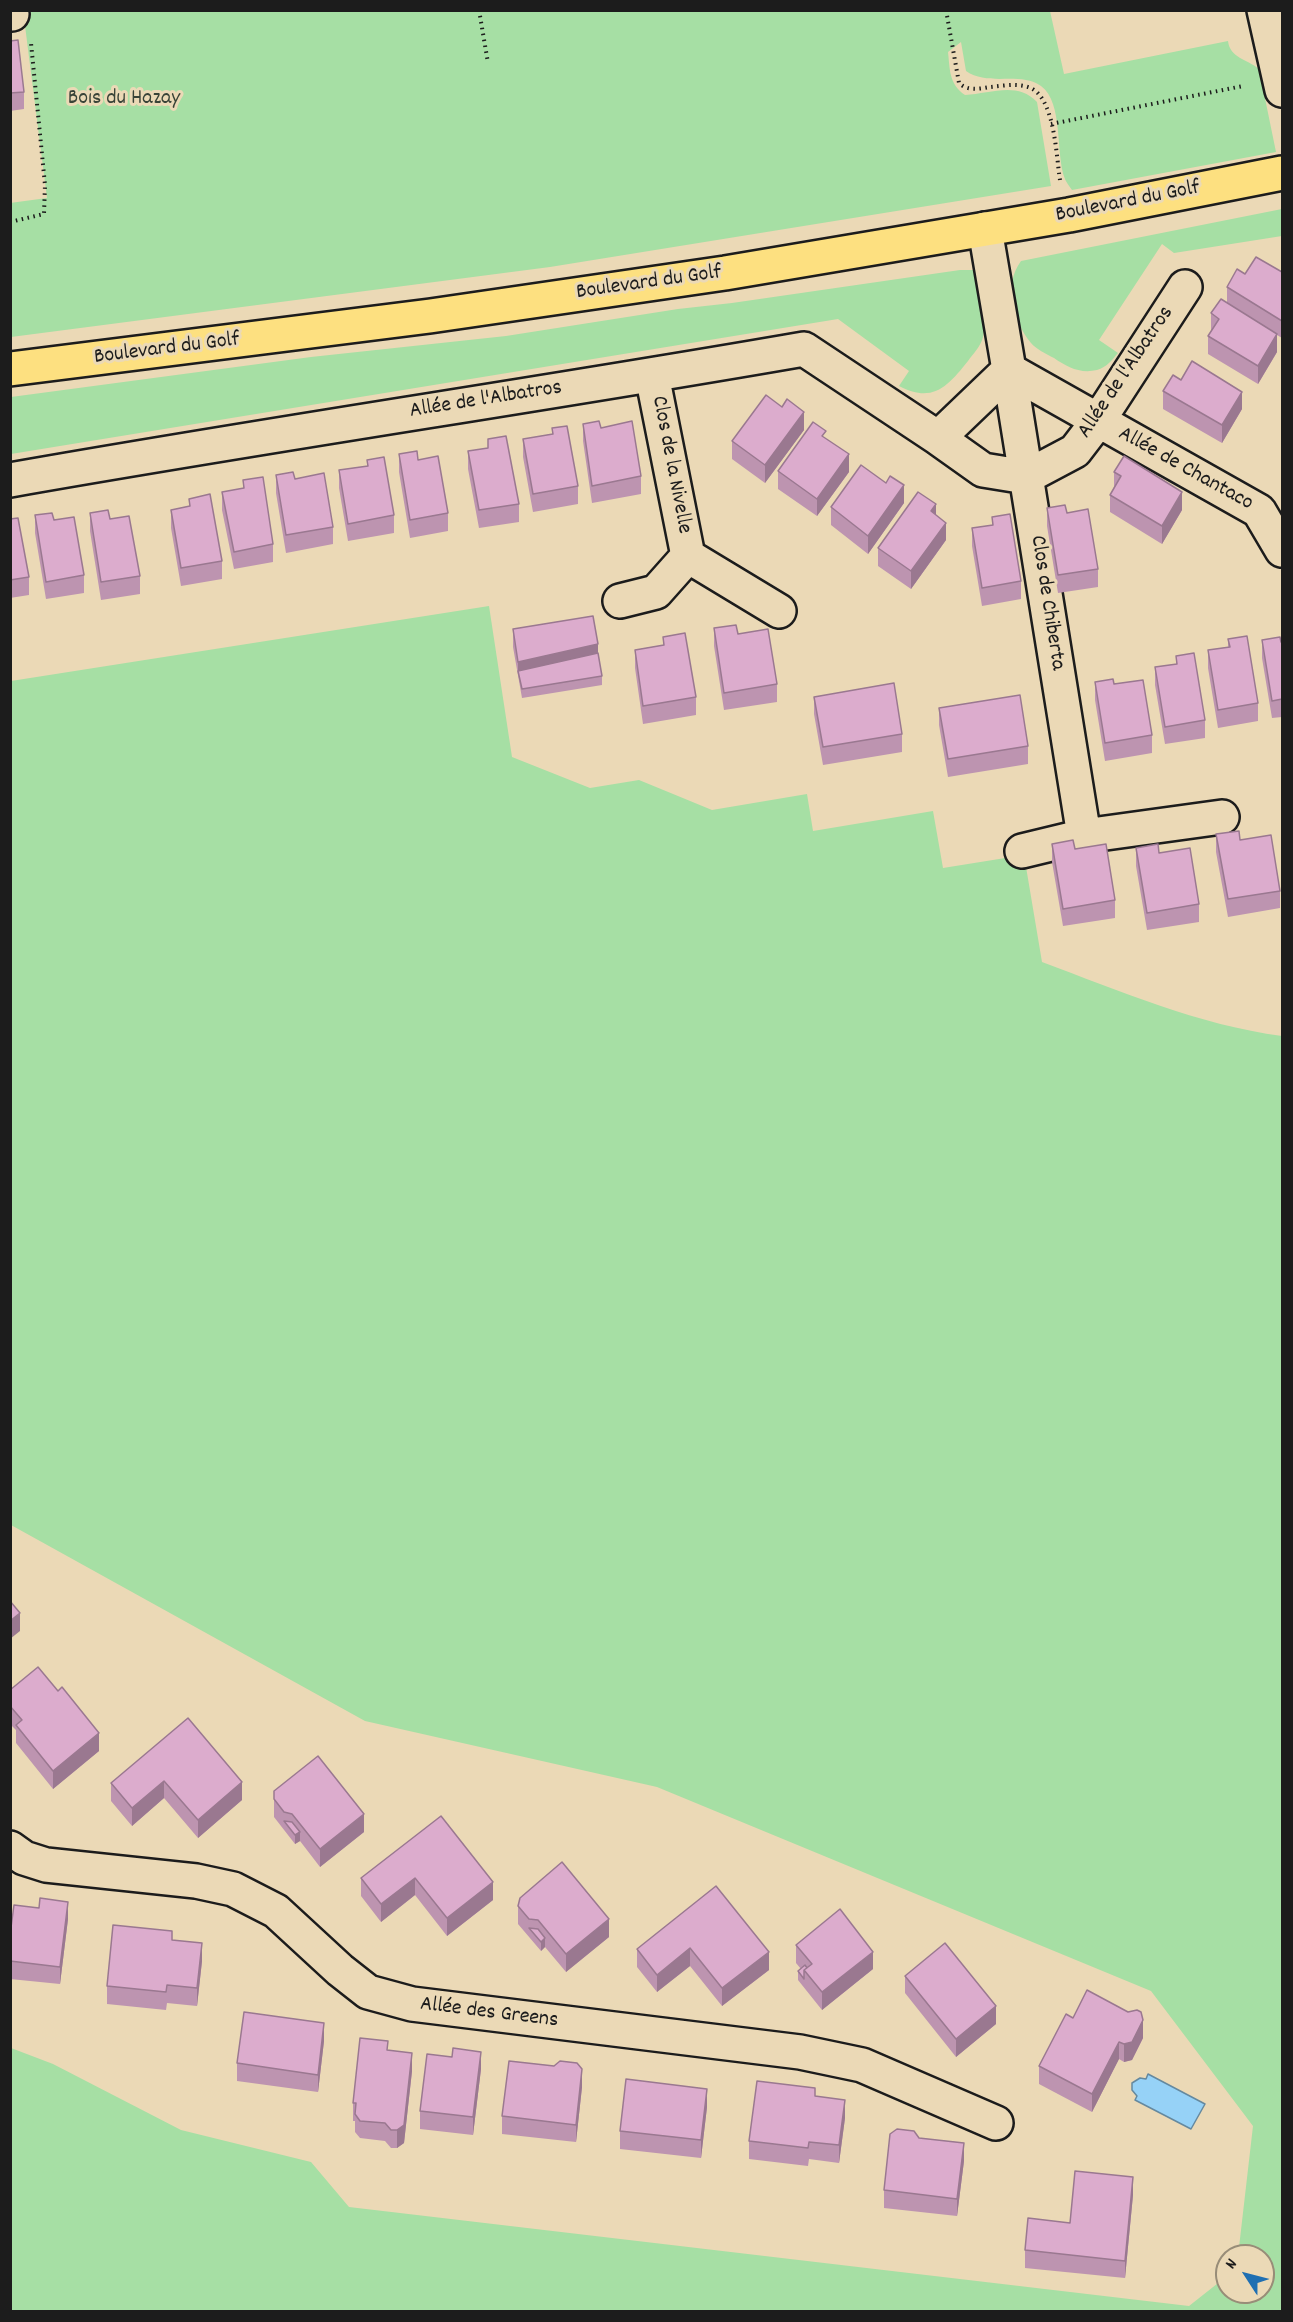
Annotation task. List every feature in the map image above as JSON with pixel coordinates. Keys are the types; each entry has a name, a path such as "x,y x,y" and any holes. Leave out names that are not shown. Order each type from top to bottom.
{"main road":[{"name":"Boulevard du Golf","path":"10,369 430,316 725,273 1069,215 1282,173"}],"street":[{"path":"1264,10 1281,85"},
{"path":"938,438 1009,370 985,229"},
{"name":"Allée de l'Albatros","path":"10,480 804,349 983,470 1026,477 1075,451 1098,421 1185,287"},
{"name":"Allée de Chantaco","path":"1009,370 1260,511 1282,550"},
{"name":"Clos de Chiberta","path":"1009,370 1084,836"},
{"name":"Clos de la Nivelle","path":"652,375 688,556 779,611"},
{"name":"Clos de la Nivelle","path":"620,601 656,592 688,556"},
{"path":"1022,851 1084,836 1222,817"},
{"name":"Allée des Greens","path":"10,1848 24,1858 46,1865 196,1881 233,1889 276,1911 340,1970 368,1992 412,2004 800,2052 862,2065 996,2123"}],"path":[{"path":"479,10 488,63"},
{"path":"946,10 959,83 977,89 1014,85 1028,87 1044,100 1051,124 1061,189 1069,215"},
{"path":"10,222 44,214 45,185 18,21"},
{"path":"1051,124 1281,85"}],"green space":[{"name":"Bois du Hazay","path":"23,10 1050,11 1064,74 1228,41 1229,47 1236,55 1259,69 1276,152 1072,190 1062,169 1056,116 1048,94 1041,86 1032,82 984,78 966,71 961,42 948,52 953,81 965,95 1012,90 1021,92 1037,102 1051,186 550,267 11,337 10,203 47,198"},
{"path":"1282,209 1282,236 1174,253 1162,244 1099,340 1118,353 1101,369 1085,371 1064,364 1033,345 1019,324 1013,303 1012,281 1021,261"},
{"path":"973,270 978,273 984,313 983,337 977,350 954,378 939,390 930,393 911,391 899,386 909,371 838,319 11,454 11,397 311,357 506,336 678,309"},
{"path":"489,606 512,757 590,788 639,780 712,810 807,794 813,831 933,811 943,868 1024,855 1042,962 1190,1015 1220,1024 1282,1036 1282,2311 11,2311 11,2048 53,2064 181,2130 311,2162 349,2207 1189,2306 1215,2285 1215,2304 1275,2304 1275,2244 1239,2244 1253,2126 1151,1991 657,1787 365,1721 11,1525 11,681"}],"water":[{"path":"1148,2074 1205,2104 1191,2129 1135,2100 1137,2096 1132,2090 1132,2083 1140,2078 1146,2079"}],"building":[{"path":"18,40 24,92 10,93 10,41"},
{"path":"1256,257 1282,272 1282,321 1227,287 1237,269 1245,274"},
{"path":"1221,299 1277,334 1258,366 1208,336 1219,319 1211,313"},
{"path":"1192,361 1242,392 1222,425 1163,391 1173,375 1181,380"},
{"path":"766,395 782,407 787,399 804,412 765,465 732,441"},
{"path":"599,421 601,428 632,421 641,476 592,486 583,424"},
{"path":"813,422 826,431 822,436 849,454 817,499 778,471"},
{"path":"567,426 578,486 533,494 523,439 553,434 552,428"},
{"path":"506,436 519,504 479,510 468,451 488,448 488,439"},
{"path":"417,451 418,460 438,456 448,513 410,520 399,454"},
{"path":"1124,456 1182,492 1162,526 1110,495 1121,476 1114,472"},
{"path":"384,457 394,515 348,524 339,470 368,466 367,460"},
{"path":"861,465 886,483 890,476 904,485 868,536 831,507"},
{"path":"293,472 295,479 324,473 333,527 286,535 276,475"},
{"path":"263,477 273,544 234,552 222,492 244,488 243,480"},
{"path":"918,492 936,504 931,511 946,523 911,571 878,548"},
{"path":"210,494 222,561 181,568 171,510 190,506 189,499"},
{"path":"1065,505 1067,513 1088,509 1098,569 1058,575 1047,508"},
{"path":"108,510 110,519 129,516 140,576 101,582 90,513"},
{"path":"52,513 54,520 74,517 84,575 46,582 35,515"},
{"path":"1010,514 1021,581 982,588 972,528 993,525 992,517"},
{"path":"18,518 29,577 10,580 10,519"},
{"path":"593,616 598,644 518,662 513,629"},
{"path":"736,625 738,634 768,629 777,684 724,693 714,628"},
{"path":"685,633 696,697 643,706 635,650 664,645 663,637"},
{"path":"1247,636 1258,703 1218,710 1208,650 1230,647 1228,639"},
{"path":"1280,637 1282,642 1282,699 1272,701 1262,640"},
{"path":"598,653 602,676 522,689 518,671"},
{"path":"1194,653 1205,720 1165,727 1155,667 1177,664 1176,656"},
{"path":"1113,679 1114,684 1143,680 1152,735 1105,743 1095,682"},
{"path":"894,683 902,734 823,747 814,697"},
{"path":"1020,695 1028,746 948,759 939,708"},
{"path":"1239,831 1240,840 1271,835 1280,891 1228,899 1216,834"},
{"path":"1073,840 1075,849 1106,844 1115,900 1063,909 1052,844"},
{"path":"1158,844 1159,853 1190,848 1199,904 1147,913 1136,848"},
{"path":"10,1601 20,1613 10,1621"},
{"path":"38,1667 58,1691 62,1687 99,1733 53,1771 16,1725 22,1720 10,1706 10,1690"},
{"path":"188,1718 242,1782 198,1820 164,1781 132,1808 111,1783"},
{"path":"318,1756 364,1814 320,1849 292,1814 284,1812 274,1799 274,1791"},
{"path":"441,1816 493,1882 447,1918 415,1878 381,1904 361,1878"},
{"path":"284,1821 292,1822 300,1832 295,1835"},
{"path":"562,1862 609,1919 566,1954 538,1920 529,1919 518,1906 520,1898"},
{"path":"716,1886 769,1952 722,1988 690,1948 657,1975 637,1949"},
{"path":"40,1898 68,1902 60,1967 10,1961 10,1935 14,1905 39,1908"},
{"path":"840,1909 873,1952 822,1992 804,1970 812,1964 796,1945"},
{"path":"113,1925 172,1931 172,1940 202,1943 197,1988 167,1985 166,1992 107,1986"},
{"path":"529,1928 538,1929 545,1938 541,1942"},
{"path":"945,1943 996,2006 956,2039 905,1976"},
{"path":"805,1965 807,1968 804,1970 804,1979 798,1971"},
{"path":"1087,1990 1128,2012 1137,2010 1141,2012 1143,2020 1132,2042 1124,2044 1119,2042 1092,2094 1039,2066 1066,2014 1073,2018"},
{"path":"244,2012 324,2023 318,2075 237,2063"},
{"path":"360,2038 388,2041 387,2050 412,2053 404,2125 397,2130 391,2130 385,2123 360,2121 355,2114 356,2103 353,2103"},
{"path":"453,2048 481,2052 473,2117 420,2111 427,2054 452,2057"},
{"path":"509,2061 554,2066 560,2061 577,2063 582,2069 576,2125 502,2116"},
{"path":"626,2079 707,2089 701,2140 620,2131"},
{"path":"757,2081 815,2088 815,2096 845,2100 839,2145 809,2142 808,2148 749,2141"},
{"path":"897,2129 914,2131 919,2138 964,2143 957,2199 884,2190 890,2134"},
{"path":"1075,2171 1133,2177 1125,2261 1025,2250 1028,2218 1070,2223"}]}
